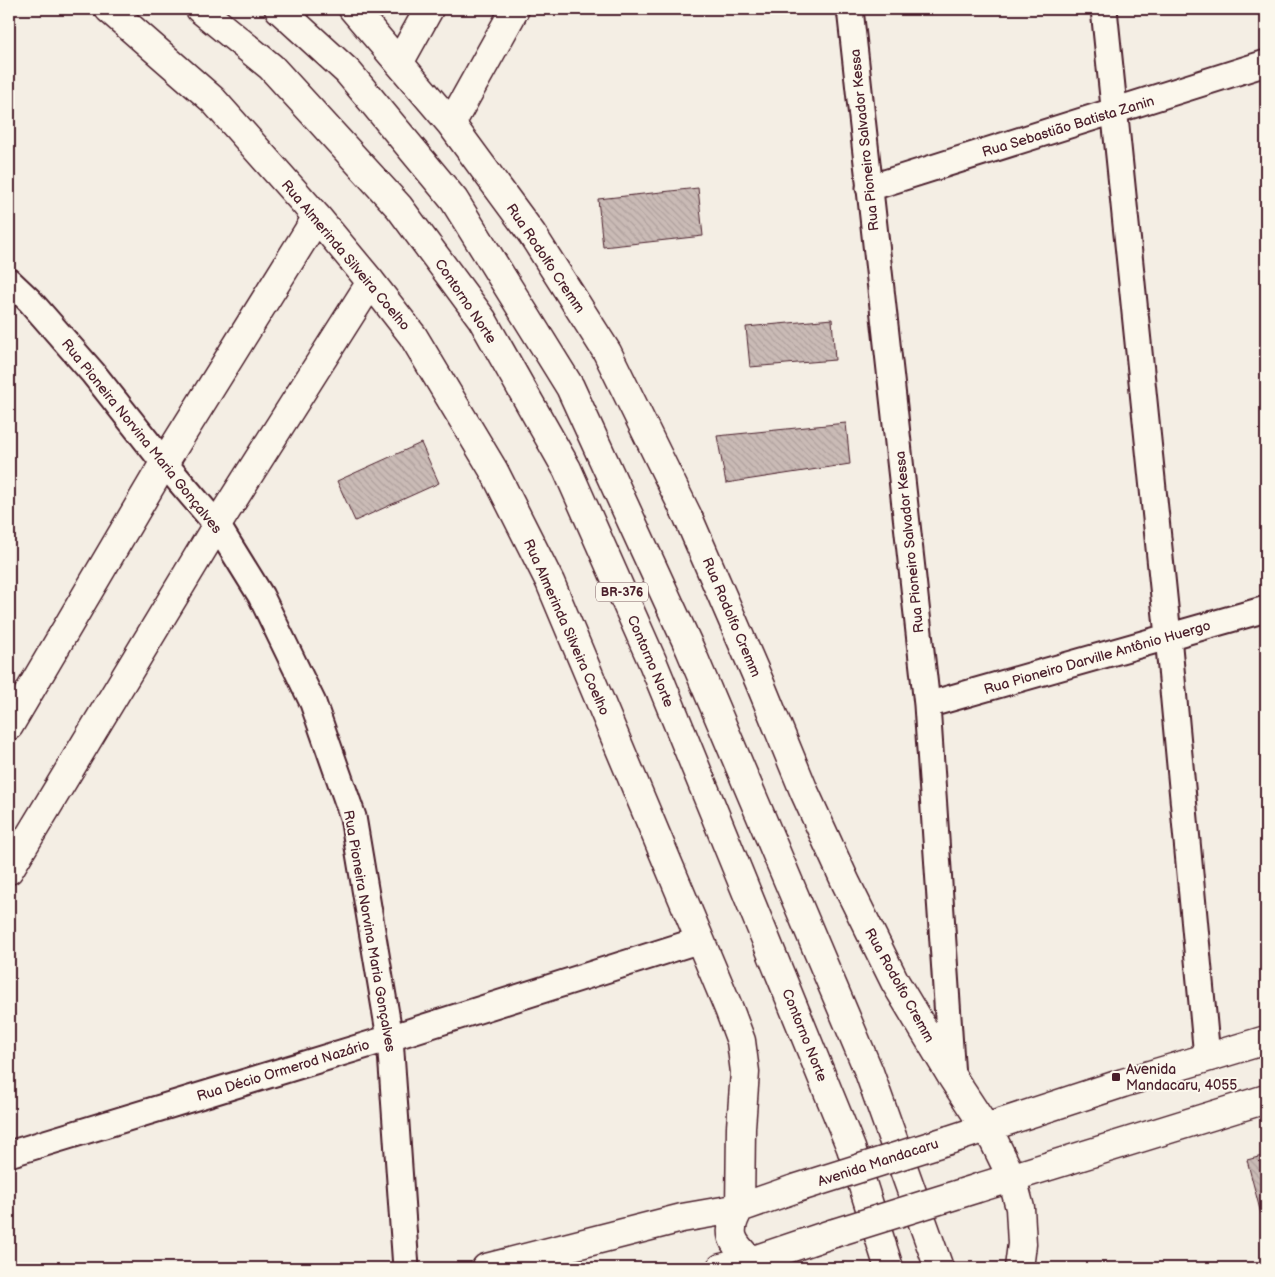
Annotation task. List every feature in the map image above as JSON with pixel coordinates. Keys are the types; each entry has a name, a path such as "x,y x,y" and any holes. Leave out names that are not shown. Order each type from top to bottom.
{"main road":[{"name":"Rua Almerinda Silveira Coelho","path":"109,9 213,100 371,282 414,336 494,471 554,591 741,1041 746,1072 741,1126 740,1208 734,1218 732,1228 733,1239 737,1249 754,1264"},
{"name":"Contorno Norte","path":"200,9 271,67 399,207 482,319 567,469 653,663 847,1139 889,1268"},
{"name":"BR-376","path":"279,9 348,72 454,200 570,387 690,649 865,1063 939,1268"},
{"name":"Rua Rodolfo Cremm","path":"353,9 451,124 532,234 607,352 688,516 804,791 846,883 896,982 952,1077 994,1141 1012,1178 1020,1208 1022,1244 1019,1268"},
{"path":"399,63 429,9"},
{"path":"451,124 515,9"},
{"path":"9,726 164,463 317,218"},
{"path":"9,870 217,525 371,282"},
{"name":"Avenida Mandacaru","path":"486,1268 682,1218 740,1208 985,1127 1266,1040"},
{"path":"721,1268 754,1264 834,1233 1266,1099"}],"street":[{"name":"Rua Pioneiro Salvador Kessa","path":"850,9 928,705 952,1077"},
{"path":"1104,9 1168,636 1207,1057"},
{"name":"Rua Sebastião Batista Zanin","path":"869,188 1266,63"},
{"name":"Rua Pioneira Norvina Maria Gonçalves","path":"9,281 30,301 93,373 164,463 217,525 261,596 313,702 353,817 390,1038 406,1268"},
{"name":"Rua Pioneiro Darville Antônio Huergo","path":"928,705 1266,609"},
{"name":"Rua Décio Ormerod Nazário","path":"9,1154 390,1038 700,940"}],"building":[{"path":"698,188 703,236 603,247 598,199"},
{"path":"832,319 835,360 750,367 746,327"},
{"path":"846,423 850,464 726,483 717,436"},
{"path":"421,443 439,483 355,521 337,481"},
{"path":"1266,1155 1266,1233 1247,1160"}],"place":[{"name":"Avenida Mandacaru, 4055","path":"1116,1077"}]}
